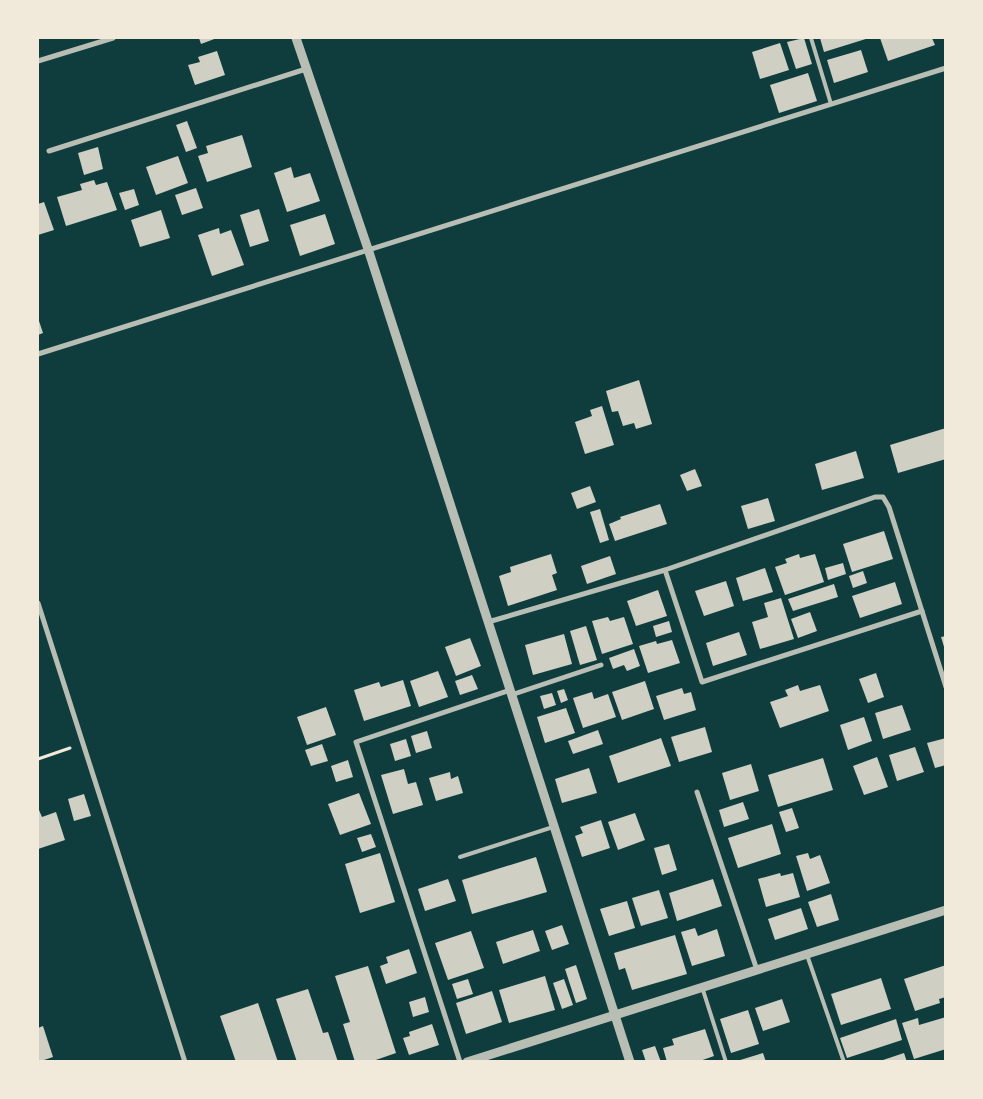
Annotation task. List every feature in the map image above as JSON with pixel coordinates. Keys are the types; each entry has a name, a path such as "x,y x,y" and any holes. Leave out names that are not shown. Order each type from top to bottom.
{"street":[{"path":"38,61 113,38"},
{"path":"296,38 368,249 630,1062"},
{"path":"38,354 946,68"},
{"path":"50,151 306,69"},
{"path":"488,622 665,570 874,497 883,497 888,507 946,686"},
{"path":"665,570 702,682 922,612"},
{"path":"38,604 185,1062"},
{"path":"460,1062 356,742 601,664"},
{"path":"697,792 758,970"},
{"path":"467,1062 946,910"}],"lane":[{"path":"811,38 832,104"},
{"path":"460,857 554,827"},
{"path":"806,954 844,1062"},
{"path":"702,988 726,1062"}],"path":[{"path":"38,759 82,744"}],"building":[{"path":"199,38 217,38 201,44"},
{"path":"804,38 812,64 796,69 787,42"},
{"path":"820,38 869,38 824,52"},
{"path":"880,38 932,38 935,45 888,61"},
{"path":"780,43 789,70 760,79 752,52"},
{"path":"861,50 868,72 834,83 827,60"},
{"path":"217,51 225,75 195,85 188,65 200,62 198,57"},
{"path":"808,73 817,101 779,113 770,85"},
{"path":"187,121 197,148 186,152 176,125"},
{"path":"242,135 252,167 207,182 198,156 208,153 206,146"},
{"path":"98,147 103,169 84,175 78,153"},
{"path":"178,156 188,183 156,195 146,167"},
{"path":"291,167 294,178 310,173 320,201 287,212 274,173"},
{"path":"94,180 96,185 107,182 117,210 66,226 57,197 82,190 80,184"},
{"path":"196,188 203,208 182,215 175,195"},
{"path":"134,189 139,205 125,210 119,193"},
{"path":"44,202 54,230 38,235 38,204"},
{"path":"259,209 269,241 250,247 240,215"},
{"path":"161,210 170,238 140,247 131,220"},
{"path":"325,214 335,244 300,256 290,225"},
{"path":"219,228 220,234 231,230 244,265 212,276 198,235"},
{"path":"38,318 43,333 38,335"},
{"path":"639,380 652,424 636,429 634,423 623,426 618,411 612,412 606,391"},
{"path":"602,406 614,445 585,454 575,422 592,416 590,410"},
{"path":"946,428 946,459 898,473 890,445"},
{"path":"856,451 864,478 822,490 815,464"},
{"path":"695,469 702,486 687,491 680,475"},
{"path":"590,486 596,502 577,509 571,493"},
{"path":"768,498 775,521 748,529 741,506"},
{"path":"660,504 667,524 615,541 609,524 621,519 620,517"},
{"path":"600,509 609,540 600,543 590,512"},
{"path":"884,531 893,559 852,572 843,544"},
{"path":"551,554 557,573 552,575 557,590 508,606 499,576 511,572 510,567"},
{"path":"799,554 800,558 815,554 824,582 785,595 775,567 787,563 785,559"},
{"path":"610,556 616,574 587,584 581,566"},
{"path":"843,563 846,574 828,580 825,568"},
{"path":"765,568 773,592 743,601 736,578"},
{"path":"863,571 867,583 853,588 849,576"},
{"path":"726,581 734,606 704,616 695,591"},
{"path":"895,582 902,604 860,618 852,596"},
{"path":"834,584 838,597 793,611 788,599"},
{"path":"658,590 667,616 636,626 627,601"},
{"path":"781,598 794,639 760,649 752,622 768,617 764,603"},
{"path":"810,612 817,631 798,638 791,619"},
{"path":"608,617 610,621 624,617 633,644 602,654 592,621"},
{"path":"669,621 672,632 656,637 653,626"},
{"path":"586,626 597,660 580,665 570,631"},
{"path":"739,632 747,655 713,666 706,643"},
{"path":"564,634 572,664 533,675 525,645"},
{"path":"946,636 946,649 945,650 941,637"},
{"path":"470,638 481,666 456,676 445,647"},
{"path":"672,640 680,663 648,673 639,646 656,641 657,644"},
{"path":"634,649 640,666 627,671 624,665 613,669 609,658"},
{"path":"438,671 448,697 419,707 410,681"},
{"path":"876,673 884,697 868,703 859,679"},
{"path":"472,675 478,689 460,695 455,681"},
{"path":"403,680 411,706 364,721 354,690 379,682 381,687"},
{"path":"645,681 654,709 622,720 612,692"},
{"path":"798,685 800,691 820,685 829,711 780,728 770,702 788,696 785,690"},
{"path":"682,688 684,694 691,692 696,710 664,720 656,696"},
{"path":"564,689 568,700 561,703 557,691"},
{"path":"592,692 594,699 608,694 616,717 583,728 573,698"},
{"path":"552,693 556,705 544,709 540,696"},
{"path":"902,705 911,730 883,739 875,713"},
{"path":"326,707 336,735 307,745 297,717"},
{"path":"566,708 575,733 545,743 537,717"},
{"path":"864,717 872,741 848,750 840,725"},
{"path":"705,727 712,752 679,762 671,737"},
{"path":"598,730 603,744 573,754 568,741"},
{"path":"427,731 432,748 416,753 411,736"},
{"path":"661,738 671,766 618,783 609,756"},
{"path":"946,738 946,765 935,768 927,743"},
{"path":"406,739 411,756 395,761 390,744"},
{"path":"322,744 328,761 311,766 305,750"},
{"path":"915,747 924,772 897,781 889,755"},
{"path":"877,757 888,787 864,795 853,766"},
{"path":"823,758 833,790 778,807 768,775"},
{"path":"348,760 353,777 336,782 331,766"},
{"path":"751,764 759,791 730,800 722,773"},
{"path":"589,768 597,793 562,803 555,779"},
{"path":"404,769 408,784 416,782 423,805 393,814 381,775"},
{"path":"450,772 451,779 458,776 463,793 436,801 429,778"},
{"path":"359,793 371,824 340,835 328,804"},
{"path":"84,794 91,816 74,821 68,799"},
{"path":"743,802 749,819 724,827 719,810"},
{"path":"792,808 799,828 786,832 779,812"},
{"path":"39,810 42,817 56,812 65,840 38,849"},
{"path":"635,813 645,840 618,850 608,822"},
{"path":"601,820 610,848 582,857 575,836 583,833 580,827"},
{"path":"772,824 781,854 738,868 728,838"},
{"path":"371,834 376,847 362,852 357,838"},
{"path":"669,844 677,870 662,875 654,848"},
{"path":"380,853 395,902 360,913 345,864"},
{"path":"808,853 810,859 820,855 830,883 807,891 796,856"},
{"path":"536,857 547,892 472,914 462,880"},
{"path":"780,873 781,876 793,873 800,897 766,907 758,879"},
{"path":"448,879 456,901 425,911 418,889"},
{"path":"713,879 722,906 677,921 669,893"},
{"path":"659,890 668,918 641,926 632,898"},
{"path":"831,894 839,920 817,927 808,902"},
{"path":"627,901 635,928 609,936 600,909"},
{"path":"801,908 808,929 775,940 768,919"},
{"path":"562,925 569,944 552,950 545,931"},
{"path":"695,928 698,936 717,929 725,956 692,966 681,932"},
{"path":"533,930 540,951 503,964 496,942"},
{"path":"471,931 484,968 448,980 435,943"},
{"path":"675,935 687,974 632,990 625,968 619,970 614,953"},
{"path":"409,949 417,973 386,984 380,966 388,963 386,957"},
{"path":"576,965 587,999 576,1003 565,969"},
{"path":"946,965 946,997 939,999 940,1003 915,1011 904,979"},
{"path":"368,966 396,1053 370,1062 355,1062 343,1024 350,1022 335,976"},
{"path":"545,976 555,1010 509,1023 499,990"},
{"path":"881,978 891,1009 841,1025 831,994"},
{"path":"468,979 473,994 457,999 452,984"},
{"path":"564,979 573,1005 562,1009 553,983"},
{"path":"308,989 323,1033 328,1032 338,1062 297,1062 276,999"},
{"path":"492,991 502,1022 466,1034 456,1003"},
{"path":"425,997 429,1012 413,1017 409,1002"},
{"path":"782,999 790,1022 763,1031 755,1008"},
{"path":"258,1003 278,1062 236,1062 220,1016"},
{"path":"748,1010 759,1044 731,1053 720,1019"},
{"path":"946,1017 946,1049 914,1059 902,1023 918,1018 919,1025"},
{"path":"896,1019 902,1040 847,1058 840,1038"},
{"path":"432,1024 439,1045 409,1055 403,1038 410,1036 409,1032"},
{"path":"43,1026 53,1057 38,1062 38,1028"},
{"path":"705,1029 714,1056 697,1062 667,1062 663,1048 674,1045 672,1039"},
{"path":"655,1046 661,1062 646,1062 642,1050"},
{"path":"763,1053 766,1062 737,1062 737,1061"},
{"path":"904,1053 907,1062 880,1062 880,1061"}]}
